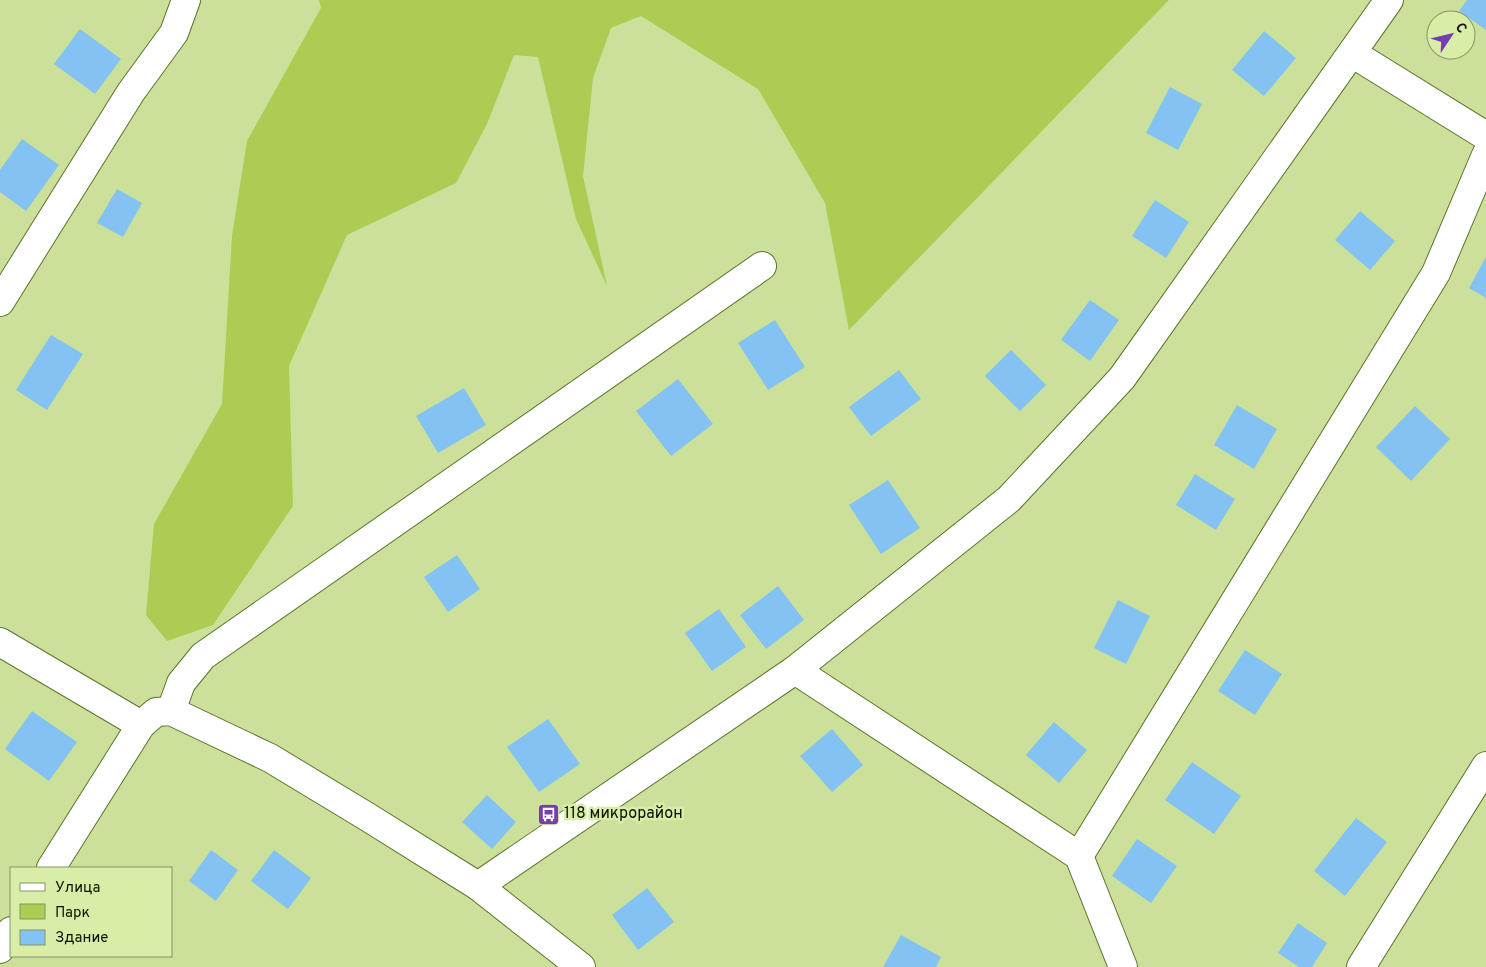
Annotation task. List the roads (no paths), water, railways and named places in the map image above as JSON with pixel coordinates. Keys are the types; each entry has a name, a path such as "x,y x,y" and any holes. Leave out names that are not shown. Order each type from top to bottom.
{"street":[{"path":"0,302 131,92 174,33 186,0"},
{"path":"478,886 795,670 1009,499 1122,378 1389,0"},
{"path":"1352,53 1486,136"},
{"path":"1079,856 1436,273 1486,155"},
{"path":"170,711 181,683 203,656 762,266"},
{"path":"0,642 140,724"},
{"path":"795,670 1079,856 1123,967"},
{"path":"51,867 140,724 156,712 170,711 270,758 366,816 478,886 581,967"},
{"path":"1361,967 1486,766"},
{"path":"0,949 10,933"}],"place":[{"name":"118 микрорайон","path":"548,814"}]}
